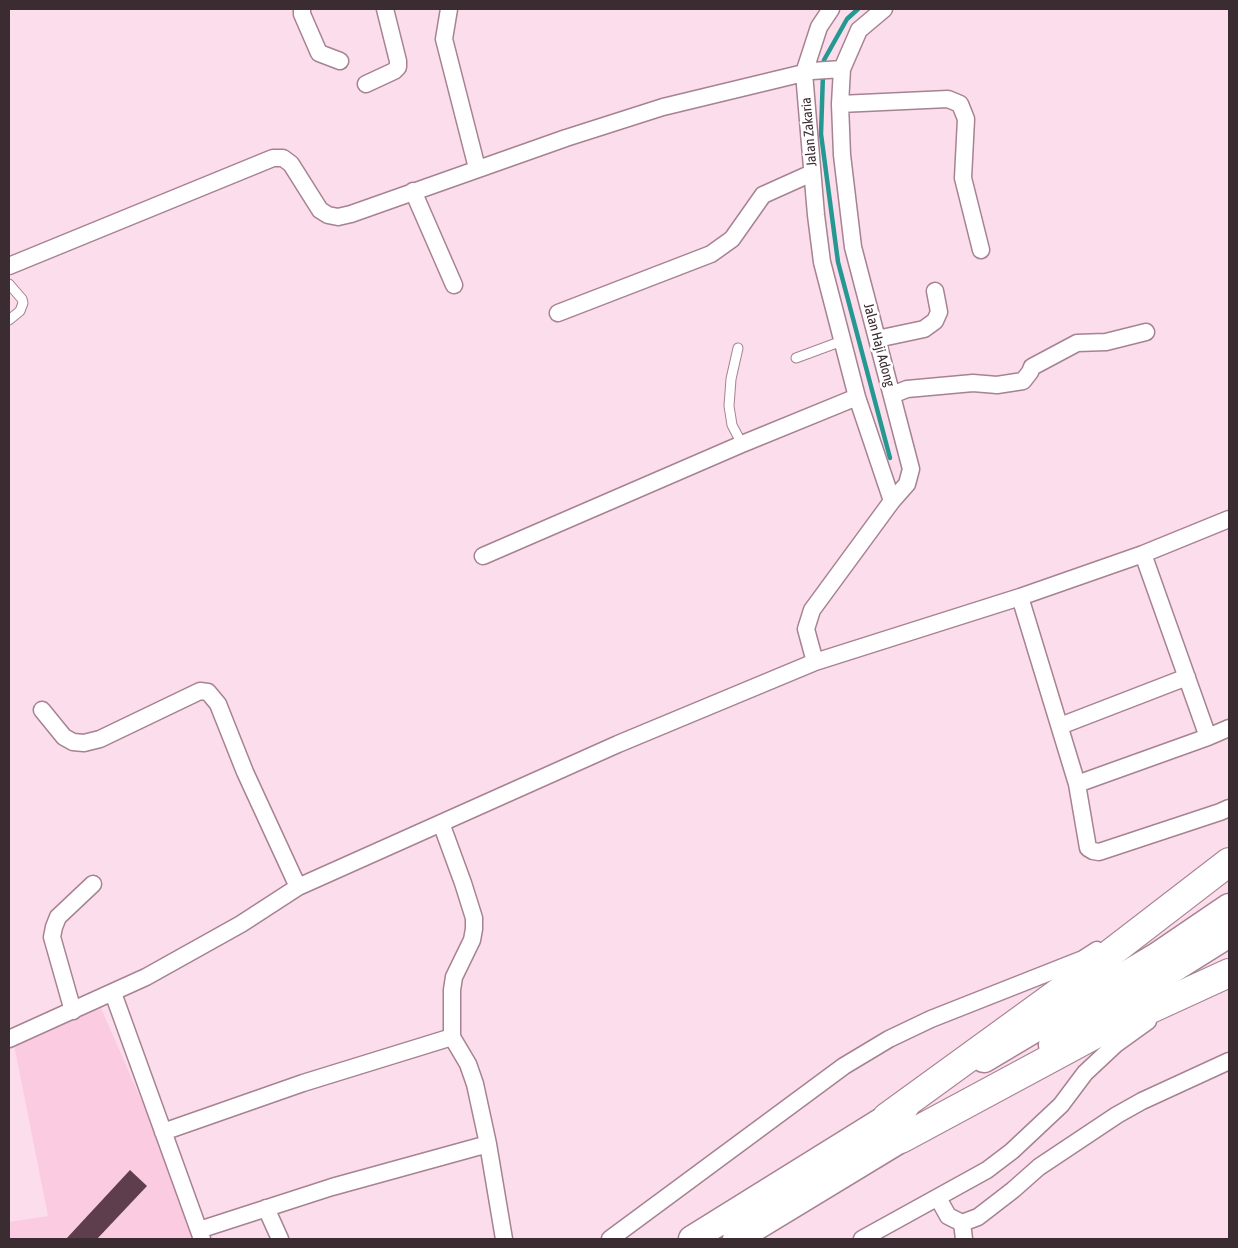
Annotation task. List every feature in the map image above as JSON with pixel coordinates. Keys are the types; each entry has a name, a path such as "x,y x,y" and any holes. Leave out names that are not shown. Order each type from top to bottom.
{"highway":[{"path":"894,1128 1077,979 1229,862"},
{"path":"894,1128 1229,973"}],"main road":[{"path":"736,1239 894,1128 1229,907"},
{"path":"692,1239 894,1128 1229,934"}],"street":[{"path":"302,9 302,14 319,53 340,61"},
{"path":"366,84 394,72 398,67 385,9"},
{"path":"449,9 444,39 478,168"},
{"name":"Jalan Zakaria","path":"831,9 819,27 808,72 812,172 822,262 857,397 892,501"},
{"name":"Jalan Haji Adong","path":"815,662 806,629 812,610 892,501 907,484 911,469 853,247 842,156 838,70 859,30 884,9"},
{"path":"9,266 272,158 283,158 291,164 320,210 328,215 338,217 566,138 663,107 808,72 838,70"},
{"path":"840,104 948,99 960,104 966,119 963,178 981,250"},
{"path":"558,313 711,254 732,239 763,195 812,172"},
{"path":"412,191 454,285"},
{"path":"877,339 924,329 935,321 939,312 935,292"},
{"path":"892,395 907,389 973,383 998,386 1023,381 1032,367 1077,343 1106,342 1146,332"},
{"path":"483,556 742,444 857,397"},
{"path":"9,1039 146,977 241,924 298,887 618,744 815,662 1020,597 1143,554 1229,519"},
{"path":"1143,554 1208,737"},
{"path":"1020,597 1077,784 1088,848 1099,852 1229,808"},
{"path":"1060,726 1187,677"},
{"path":"42,710 64,737 73,742 84,743 100,739 200,691 208,692 218,704 245,772 298,887"},
{"path":"1077,784 1229,728"},
{"path":"441,823 474,918 472,940 454,977 451,1006 452,1037 468,1064 475,1084 488,1144 504,1239"},
{"path":"610,1239 844,1066 890,1039 931,1019 1083,958 1207,878"},
{"path":"73,1011 52,937 58,917 93,884"},
{"path":"113,993 162,1132 201,1234 266,1208 332,1187 488,1144"},
{"path":"862,1239 987,1170 1012,1151 1061,1105 1086,1073 1116,1044 1186,993"},
{"path":"162,1132 303,1083 452,1037"},
{"path":"962,1223 978,1216 1013,1190 1039,1167 1117,1115 1142,1101 1229,1061"},
{"path":"938,1198 948,1216 962,1223"},
{"path":"266,1208 280,1239"},
{"path":"962,1223 964,1239"}],"lane":[{"path":"9,284 22,299 23,303 20,311 9,320"},
{"path":"796,358 842,341"},
{"path":"738,348 731,379 729,406 732,425 742,444"}],"shaded area":[{"path":"101,1008 182,1193 197,1239 9,1239 9,1222 48,1216 14,1045"}],"building":[{"path":"130,1170 147,1186 97,1239 66,1239"}],"waterway":[{"path":"823,66 824,60 847,19 858,9"},
{"path":"823,74 821,134 838,262 890,458"}]}
